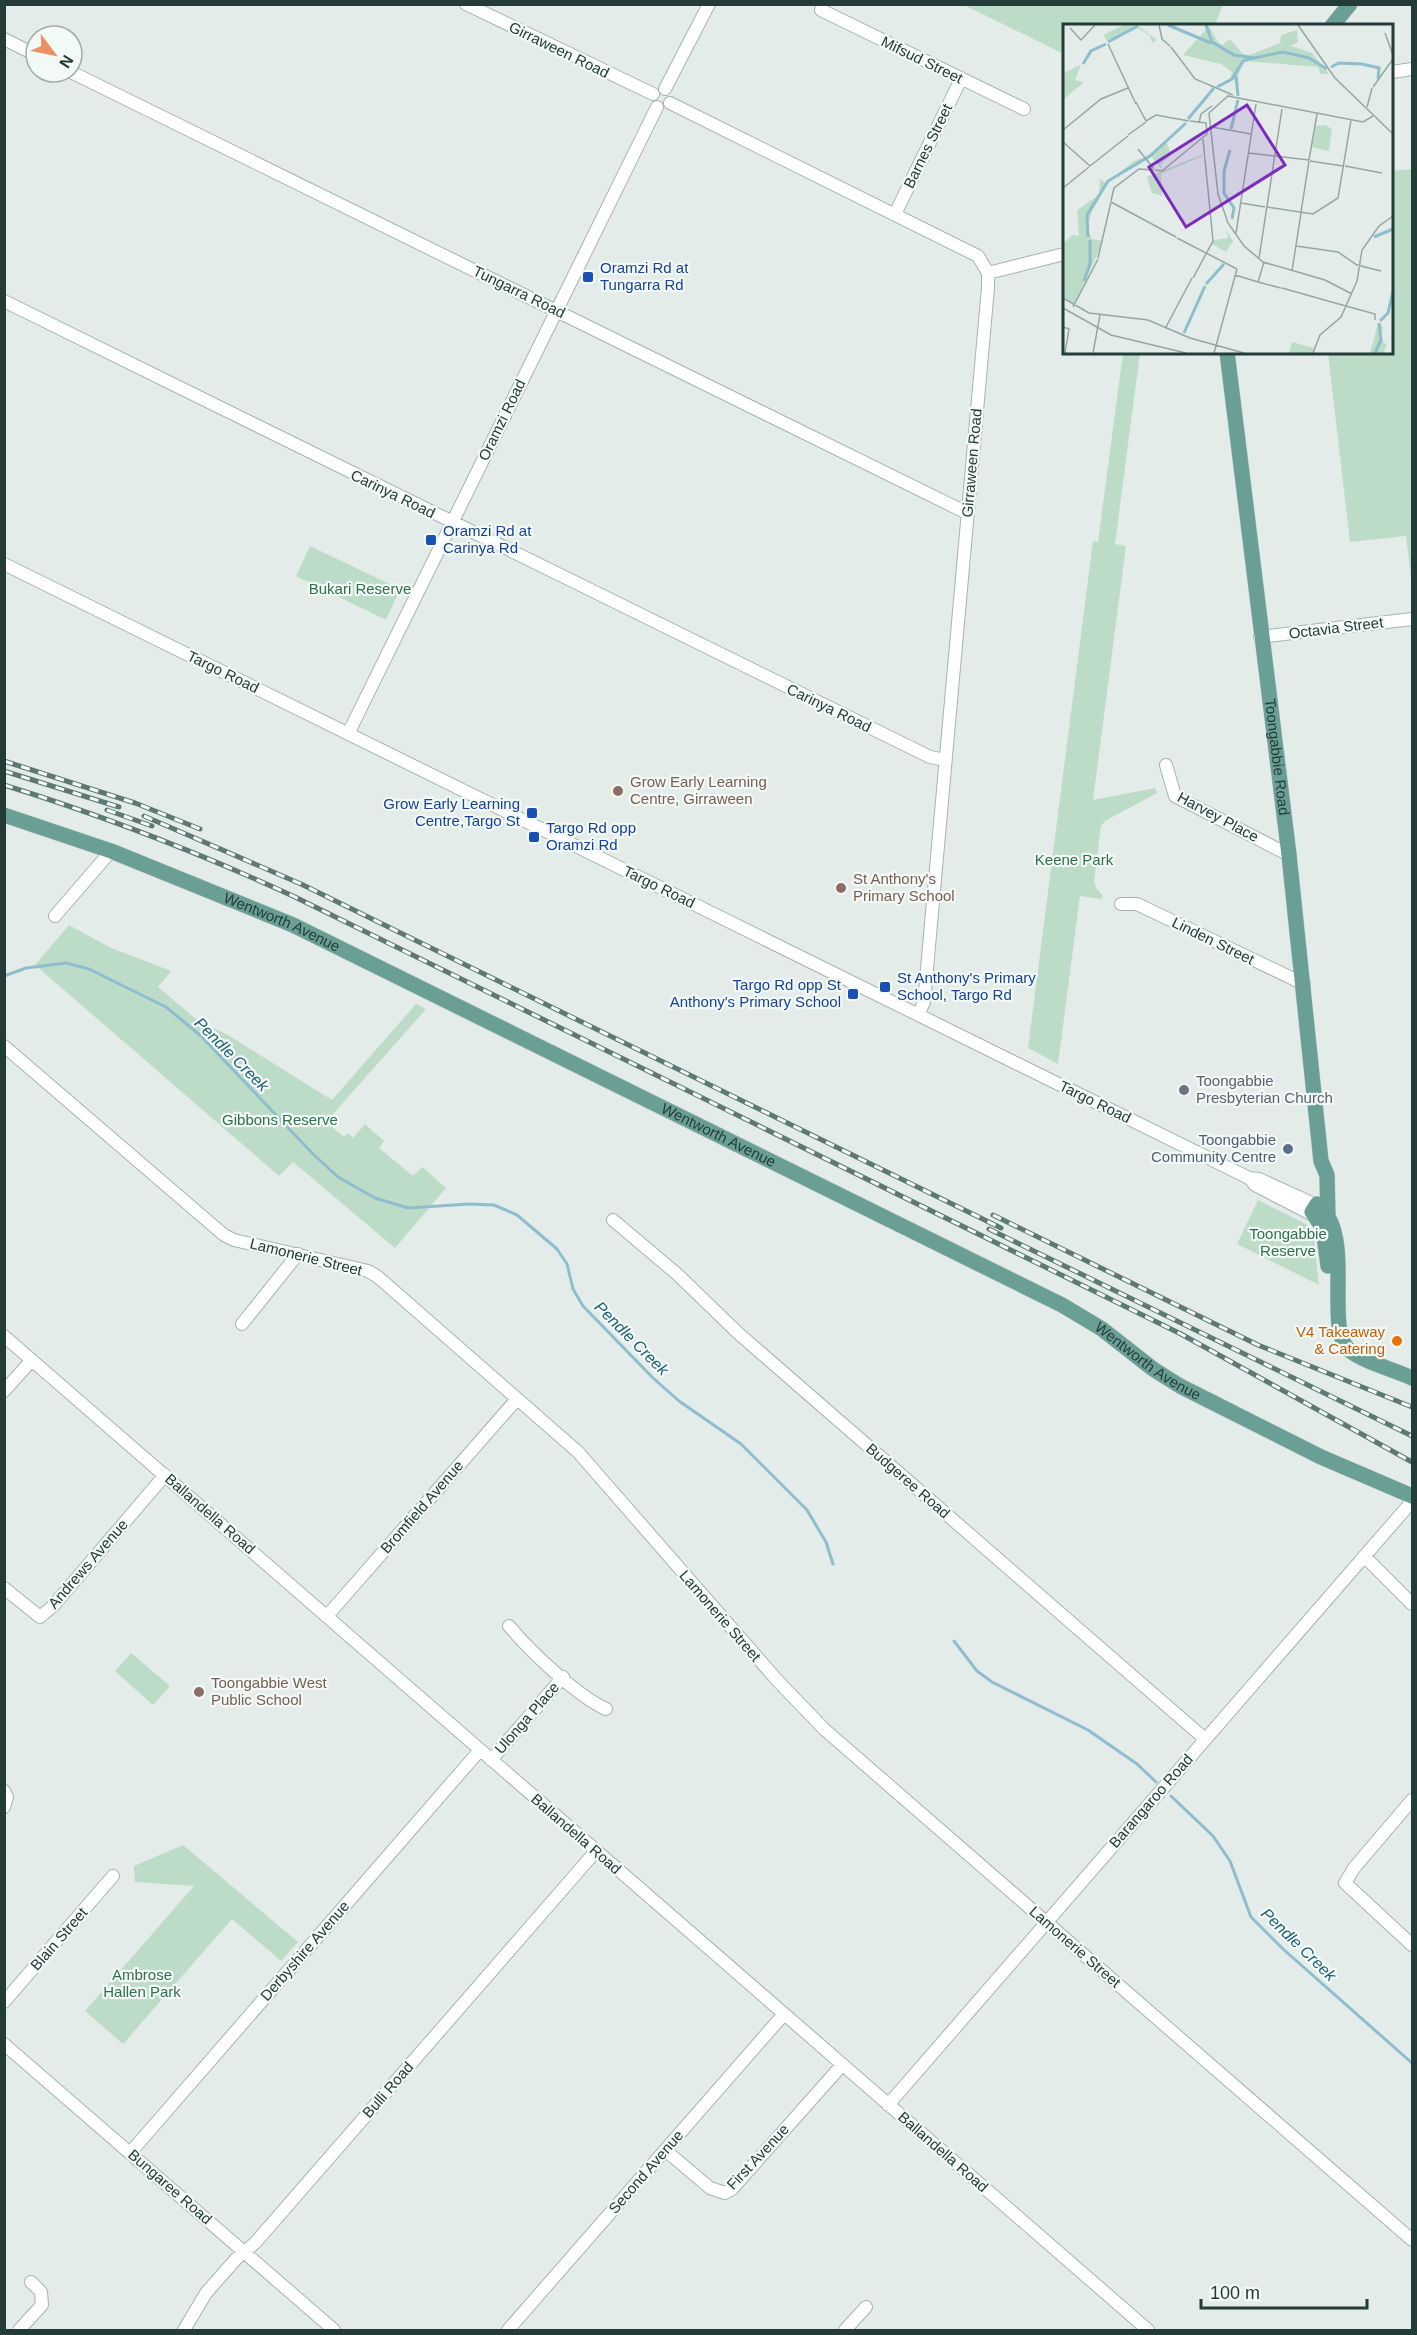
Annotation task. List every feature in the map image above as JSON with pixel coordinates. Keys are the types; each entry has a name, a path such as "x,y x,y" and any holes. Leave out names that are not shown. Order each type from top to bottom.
{"main road":[{"path":"1334,24 1350,4"},
{"name":"Toongabbie Road","path":"1227,354 1304,984 1321,1161 1327,1175 1320,1211 1330,1284 1337,1297 1343,1342 1353,1352 1413,1378"},
{"name":"Wentworth Avenue","path":"4,815 111,851 293,925 1062,1305 1102,1329 1153,1369 1180,1386 1336,1464 1413,1496"}],"street":[{"name":"Girraween Road","path":"466,4 653,94"},
{"path":"665,89 708,4"},
{"name":"Mifsud Street","path":"821,10 1024,109"},
{"path":"4,39 24,49"},
{"path":"1393,72 1413,69"},
{"name":"Tungarra Road","path":"84,78 967,513"},
{"name":"Barnes Street","path":"895,214 961,78"},
{"path":"658,89 665,89 670,94 670,103 665,107 657,107 652,101 653,94 658,89"},
{"path":"670,103 978,256 988,273 1063,254"},
{"name":"Oramzi Road","path":"348,734 657,107"},
{"name":"Girraween Road","path":"918,1015 924,1002 988,273"},
{"name":"Carinya Road","path":"4,301 930,757 945,760"},
{"name":"Targo Road","path":"4,564 1249,1178 1255,1185 1320,1211"},
{"name":"Octavia Street","path":"1260,637 1413,619"},
{"name":"Harvey Place","path":"1166,765 1175,796 1289,855"},
{"path":"55,916 111,851"},
{"name":"Linden Street","path":"1121,904 1137,904 1304,984"},
{"name":"Lamonerie Street","path":"4,1046 224,1235 234,1240 368,1271 378,1277 578,1452 801,1708 1413,2240"},
{"name":"Budgeree Road","path":"613,1220 677,1274 801,1388 1205,1739"},
{"path":"242,1323 292,1265 298,1254"},
{"name":"Ballandella Road","path":"4,1336 1148,2331"},
{"path":"4,1391 32,1360"},
{"name":"Bromfield Avenue","path":"327,1616 517,1399"},
{"name":"Andrews Avenue","path":"4,1588 40,1617 53,1606 165,1475"},
{"name":"Barangaroo Road","path":"888,2105 1408,1506 1413,1496"},
{"path":"1364,1556 1413,1605"},
{"name":"Ulonga Place","path":"509,1626 523,1642 563,1677 594,1703 606,1708"},
{"name":"Ulonga Place","path":"491,1760 563,1677"},
{"name":"Derbyshire Avenue","path":"130,2153 480,1750"},
{"path":"4,1791 7,1797 4,1807"},
{"path":"1413,1800 1354,1868 1345,1883 1413,1945"},
{"name":"Bulli Road","path":"184,2331 206,2293 245,2253 596,1851"},
{"name":"Blain Street","path":"4,2002 113,1876"},
{"name":"Second Avenue","path":"508,2331 784,2014"},
{"name":"Bungaree Road","path":"4,2044 334,2331"},
{"name":"First Avenue","path":"665,2150 710,2188 726,2193 842,2064"},
{"path":"19,2331 42,2305 41,2292 31,2282"},
{"path":"845,2331 866,2307"}],"green space":[{"path":"964,5 1223,5 1215,24 1063,24 1063,54"},
{"path":"1412,169 1412,585 1406,536 1350,542 1328,354 1393,354 1393,171"},
{"name":"Keene Park","path":"1123,354 1140,354 1115,544 1126,546 1093,800 1155,788 1157,793 1105,821 1101,826 1094,881 1096,888 1103,896 1101,899 1080,896 1058,1064 1028,1048 1093,541 1098,542"},
{"name":"Bukari Reserve","path":"310,546 400,589 386,620 296,576"},
{"name":"Gibbons Reserve","path":"69,925 109,947 171,971 158,987 197,1020 228,1035 332,1100 416,1004 426,1009 326,1122 344,1137 348,1133 353,1138 365,1124 384,1141 379,1148 413,1176 422,1167 446,1188 395,1248 293,1162 279,1176 35,965"},
{"name":"Toongabbie Reserve","path":"1258,1200 1308,1225 1313,1232 1319,1285 1237,1244"},
{"path":"131,1653 170,1686 153,1705 115,1671"},
{"name":"Ambrose Hallen Park","path":"183,1845 298,1942 281,1961 232,1919 123,2044 85,2011 194,1886 135,1882 134,1866"}],"waterway":[{"name":"Pendle Creek","path":"4,976 26,968 66,963 89,969 166,1007 201,1036 314,1155 338,1177 375,1198 408,1208 469,1204 494,1205 517,1215 557,1249 567,1264 573,1289 583,1306 653,1378 679,1401 741,1444 807,1510 826,1542 833,1564"},
{"name":"Pendle Creek","path":"954,1641 977,1671 992,1682 1088,1730 1137,1764 1156,1782"},
{"name":"Pendle Creek","path":"1171,1796 1213,1836 1230,1861 1251,1917 1283,1949 1412,2063"}],"railway":[{"path":"4,761 135,803 200,829"},
{"path":"4,771 119,807"},
{"path":"4,785 151,836 295,897 1181,1334 1412,1462"},
{"path":"107,810 152,826"},
{"path":"144,816 301,884 1001,1228"},
{"path":"993,1215 1258,1345 1412,1407"},
{"path":"989,1229 1412,1436"}],"place":[{"name":"Oramzi Rd at Tungarra Rd","path":"588,277"},
{"name":"Oramzi Rd at Carinya Rd","path":"431,540"},
{"name":"Grow Early Learning Centre, Girraween","path":"618,791"},
{"name":"Grow Early Learning Centre,Targo St","path":"532,813"},
{"name":"Targo Rd opp Oramzi Rd","path":"534,837"},
{"name":"St Anthony's Primary School","path":"841,888"},
{"name":"St Anthony's Primary School, Targo Rd","path":"885,987"},
{"name":"Targo Rd opp St Anthony's Primary School","path":"853,994"},
{"name":"Toongabbie Presbyterian Church","path":"1184,1090"},
{"name":"Toongabbie Community Centre","path":"1288,1149"},
{"name":"V4 Takeaway & Catering","path":"1397,1341"},
{"name":"Toongabbie West Public School","path":"199,1692"}]}
